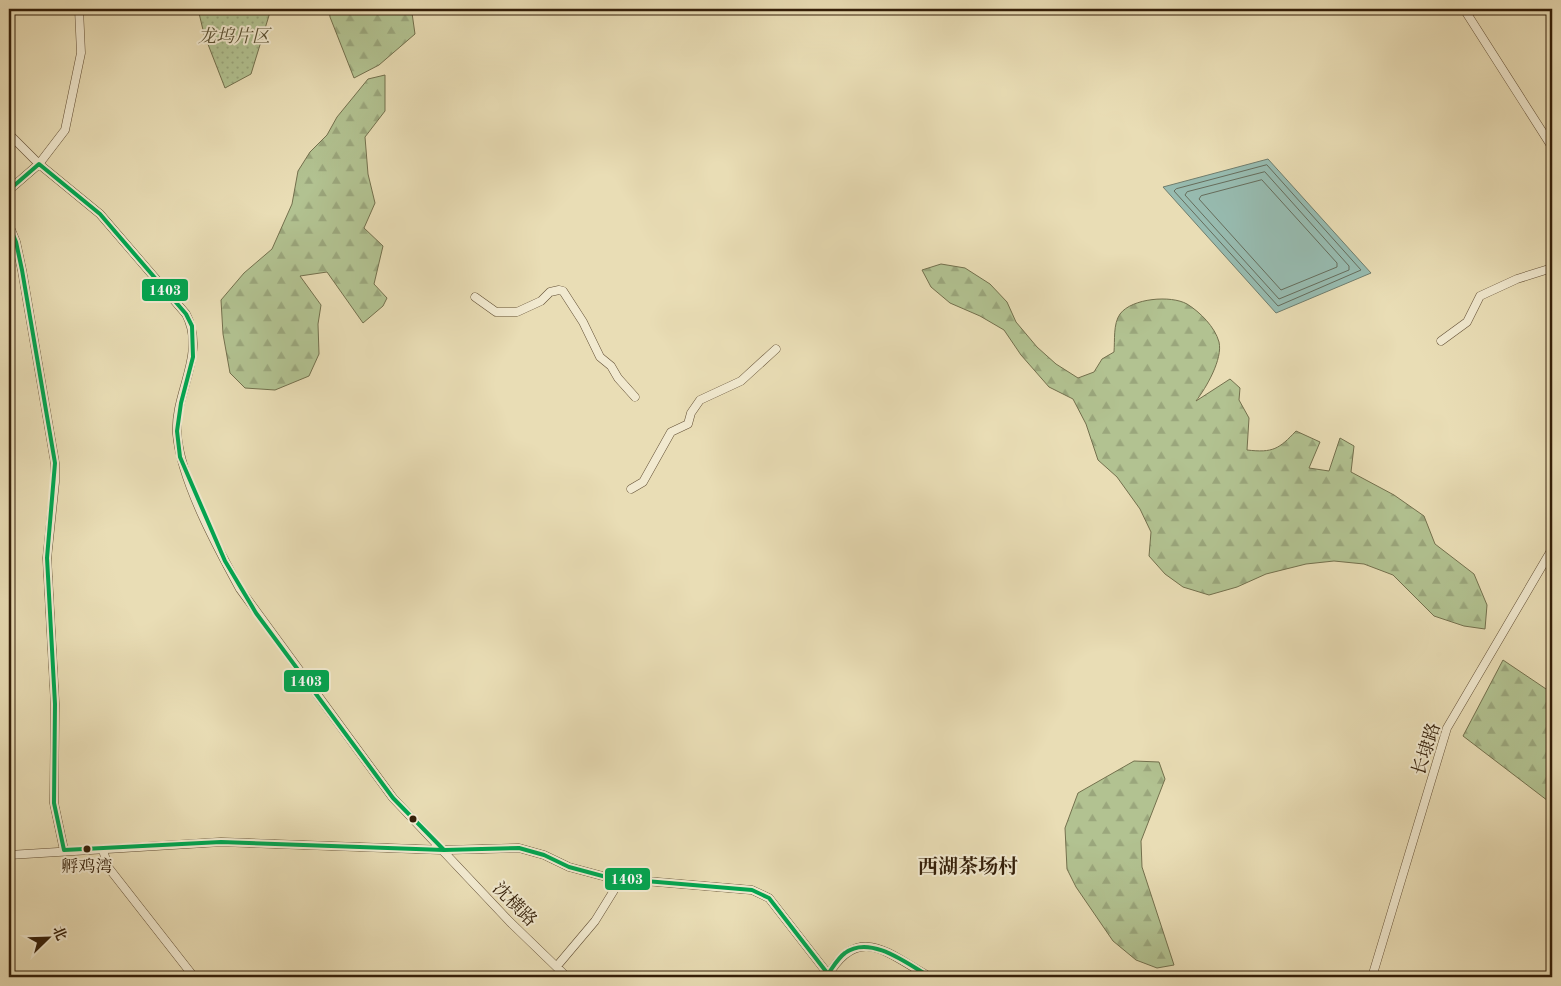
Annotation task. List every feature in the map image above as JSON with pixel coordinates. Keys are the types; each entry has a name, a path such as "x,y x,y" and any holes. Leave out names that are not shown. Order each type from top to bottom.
{"street":[{"path":"9,190 39,164 62,136 72,108 81,53 79,9"},
{"path":"1464,9 1552,147"},
{"name":"沈横路","path":"9,134 39,164 100,214 186,314 192,326 192,357 181,403 177,431 180,457 225,561 256,613 393,798 510,922 567,977"},
{"path":"9,225 16,242 22,270 55,462 55,482 47,558 55,704 54,803 64,850"},
{"path":"1441,340 1467,322 1480,296 1517,279 1552,268"},
{"path":"475,297 496,312 517,312 541,301 550,292 558,290 563,292 583,322 600,357 611,366 618,378 635,397"},
{"path":"631,488 643,482 671,432 688,424 691,413 700,400 741,380 776,349"},
{"name":"长埭路","path":"1372,977 1447,728 1552,550"},
{"path":"9,855 52,853 64,850 103,850 221,842 444,850 519,848 544,855 569,867 610,878 752,890 769,898 827,976 846,952 857,946 870,945 930,977"},
{"path":"103,850 108,867 123,888 194,977"},
{"path":"557,966 595,921 622,879"}],"green space":[{"name":"龙坞片区","path":"198,9 271,9 251,74 225,88 204,34"},
{"path":"329,9 415,9 412,13 415,34 379,65 354,78 330,17"},
{"path":"385,75 385,111 365,137 368,174 375,203 364,228 383,246 374,284 387,298 383,306 363,323 327,272 300,276 321,305 318,324 319,354 309,376 275,390 245,388 230,373 223,334 221,300 244,273 272,249 292,204 298,171 310,152 327,135 337,117 368,79"},
{"path":"941,264 965,268 990,284 1007,302 1016,322 1037,347 1056,364 1078,378 1094,372 1102,359 1114,352 1116,322 1120,314 1133,304 1162,299 1180,301 1192,307 1206,320 1214,331 1220,349 1213,373 1196,401 1230,379 1240,388 1239,400 1249,418 1247,450 1263,451 1275,448 1285,442 1296,431 1320,442 1309,468 1329,471 1340,438 1354,446 1351,472 1394,495 1424,516 1435,544 1474,574 1487,605 1485,629 1464,626 1434,616 1393,575 1364,564 1334,561 1306,564 1266,574 1237,587 1209,595 1183,587 1165,574 1149,556 1151,532 1140,509 1117,477 1098,460 1086,424 1073,399 1049,387 1021,355 1004,330 980,316 950,303 931,287 922,270"},
{"path":"1503,660 1552,693 1552,804 1463,736"},
{"path":"1134,761 1159,762 1165,779 1141,841 1142,867 1174,965 1157,968 1136,960 1113,941 1076,887 1067,869 1065,828 1078,793"}],"water":[{"path":"1268,159 1371,273 1276,313 1163,187"}],"transit line":[{"name":"1403","path":"9,190 39,164 100,214 186,314 192,326 193,357 181,403 177,431 180,457 225,561 256,613 393,798 444,850"},
{"name":"1403","path":"9,225 16,242 22,270 55,463 47,558 55,704 54,803 64,850 221,842 444,850 519,848 544,855 569,867 610,878 752,890 769,898 828,974"},
{"name":"1403","path":"828,974 845,953 855,948 866,947 889,953 930,977"}],"place":[{"name":"孵鸡湾","path":"87,849"}],"district":[{"name":"西湖茶场村","path":"968,866"}]}
